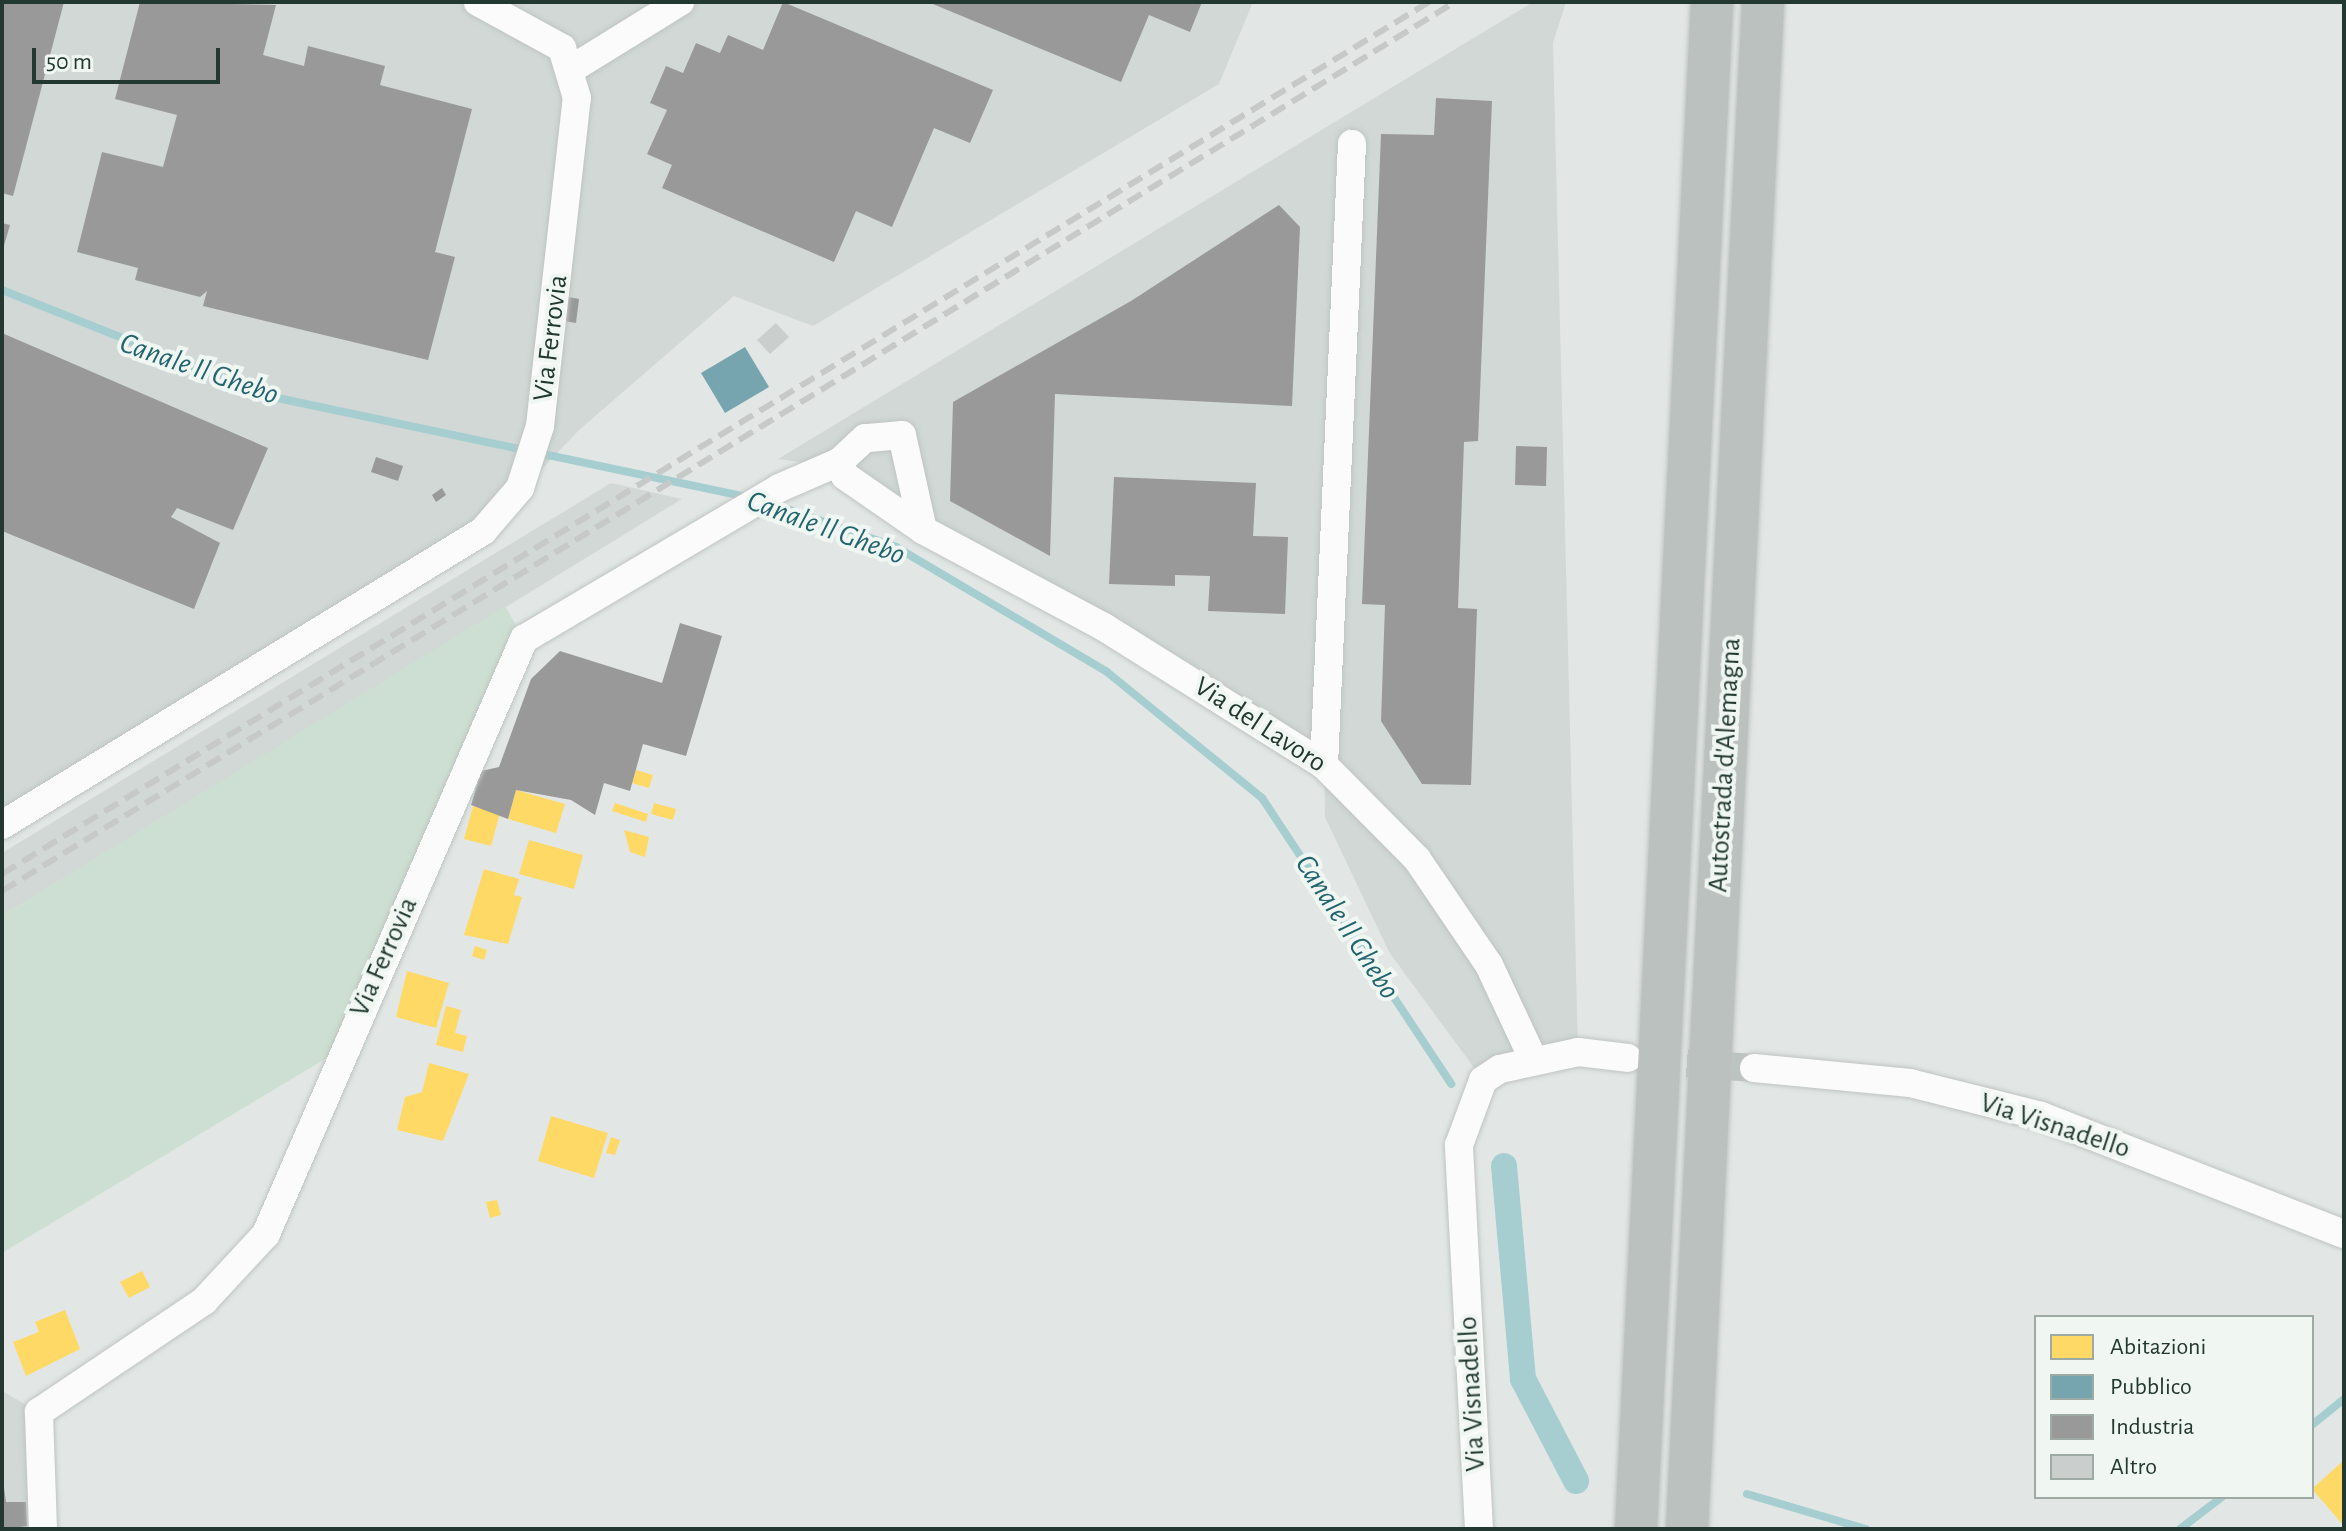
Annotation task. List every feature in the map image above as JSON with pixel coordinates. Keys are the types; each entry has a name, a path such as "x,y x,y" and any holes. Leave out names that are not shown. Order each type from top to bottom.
{"highway":[{"name":"Autostrada d'Alemagna","path":"1636,1529 1712,2"},
{"name":"Autostrada d'Alemagna","path":"1687,1529 1763,2"}],"street":[{"path":"478,2 544,34 573,68 680,2"},
{"name":"Via Ferrovia","path":"2,825 483,531 529,473 537,443 573,149 573,68"},
{"path":"1324,765 1352,144"},
{"path":"839,462 865,438 902,435 923,530"},
{"name":"Via Ferrovia","path":"43,1529 39,1412 204,1301 244,1267 266,1234 524,639 688,539 750,510 779,488 839,462"},
{"name":"Via del Lavoro","path":"839,462 845,476 923,530 1104,627 1324,765 1417,859 1489,965 1532,1057"},
{"name":"Via Visnadello","path":"1479,1529 1459,1145 1483,1080 1532,1057 1578,1052 1628,1058"},
{"name":"Via Visnadello","path":"1754,1068 1910,1083 2041,1116 2344,1234"}],"shaded area":[{"path":"2,2 1253,2 1219,84 813,326 734,296 579,430 483,531 2,825"},
{"path":"1533,2 1566,2 1553,43 1578,1052 1483,1080 1389,952 1325,817 1324,764 834,467 778,459"},
{"path":"611,483 682,499 2,916 2,853"},
{"path":"2,1391 39,1412 43,1529 2,1529"}],"green space":[{"path":"505,606 524,639 345,1047 2,1253 2,916"}],"building: Abitazioni":[{"path":"636,770 653,775 649,788 632,783"},
{"path":"516,790 565,804 556,833 508,819"},
{"path":"615,803 648,814 646,822 612,811"},
{"path":"654,803 676,809 673,820 651,814"},
{"path":"473,806 500,813 491,846 464,839"},
{"path":"624,830 649,837 645,857 630,852"},
{"path":"529,840 583,855 574,889 519,874"},
{"path":"484,869 519,879 514,895 522,897 508,944 464,935"},
{"path":"475,946 487,950 484,960 472,956"},
{"path":"407,971 449,983 436,1028 396,1017"},
{"path":"446,1006 461,1010 455,1033 467,1036 463,1052 436,1045"},
{"path":"429,1063 469,1074 443,1141 397,1130 405,1097 422,1092"},
{"path":"551,1116 608,1133 594,1178 538,1161"},
{"path":"611,1137 620,1140 615,1155 606,1153"},
{"path":"497,1200 501,1215 490,1218 486,1202"},
{"path":"142,1271 150,1287 129,1298 120,1282"},
{"path":"65,1310 80,1349 26,1376 13,1342 39,1332 35,1322"},
{"path":"2344,1460 2344,1526 2314,1491 2314,1487"}],"building: Pubblico":[{"path":"745,347 769,387 725,413 701,373"}],"building: Industria":[{"path":"2,2 64,2 13,196 2,193"},
{"path":"140,2 276,5 263,55 304,66 308,46 385,66 380,85 472,109 435,252 455,257 428,360 203,306 207,291 200,297 135,280 138,268 77,252 102,152 163,167 177,115 115,99"},
{"path":"783,2 993,90 970,143 934,128 892,227 856,211 834,262 662,188 672,165 647,154 667,110 650,103 666,66 683,73 696,43 720,53 728,35 763,50"},
{"path":"928,2 1202,2 1190,32 1149,15 1121,82"},
{"path":"1436,98 1492,101 1478,441 1464,442 1458,608 1477,609 1471,785 1422,784 1381,721 1385,605 1362,604 1381,134 1434,135"},
{"path":"1279,205 1300,227 1292,406 1055,394 1050,556 950,501 953,402 1131,301"},
{"path":"2,223 10,225 3,249 2,249"},
{"path":"568,297 579,299 576,323 565,321"},
{"path":"2,333 268,448 233,530 177,508 171,517 220,543 194,609 2,531"},
{"path":"1516,446 1547,447 1546,486 1515,485"},
{"path":"376,457 403,466 398,481 371,472"},
{"path":"1114,477 1256,483 1253,536 1288,537 1285,614 1208,611 1210,576 1175,575 1175,586 1109,584"},
{"path":"442,488 446,495 436,502 432,495"},
{"path":"680,623 722,636 686,756 643,744 630,791 604,783 595,815 571,800 516,790 508,819 471,805 481,771 499,767 531,679 560,651 662,683"},
{"path":"2,1473 6,1502 26,1502 27,1526 2,1529"}],"building: Altro":[{"path":"776,323 789,337 770,354 757,340"}],"waterway":[{"name":"Canale Il Ghebo","path":"2,290 268,396 746,497"},
{"name":"Canale Il Ghebo","path":"767,502 896,547 1107,672 1262,798 1451,1084"},
{"name":"Canale Il Ghebo","path":"1504,1166 1523,1379 1576,1481"},
{"name":"Canale Il Ghebo","path":"2314,1423 2344,1399"},
{"name":"Canale Il Ghebo","path":"1747,1494 1866,1529"},
{"name":"Canale Il Ghebo","path":"2180,1529 2219,1499"}],"tunnel":[{"path":"1645,1060 1754,1068"}],"railway":[{"path":"2,874 1429,2"},
{"path":"2,891 1455,2"}]}
